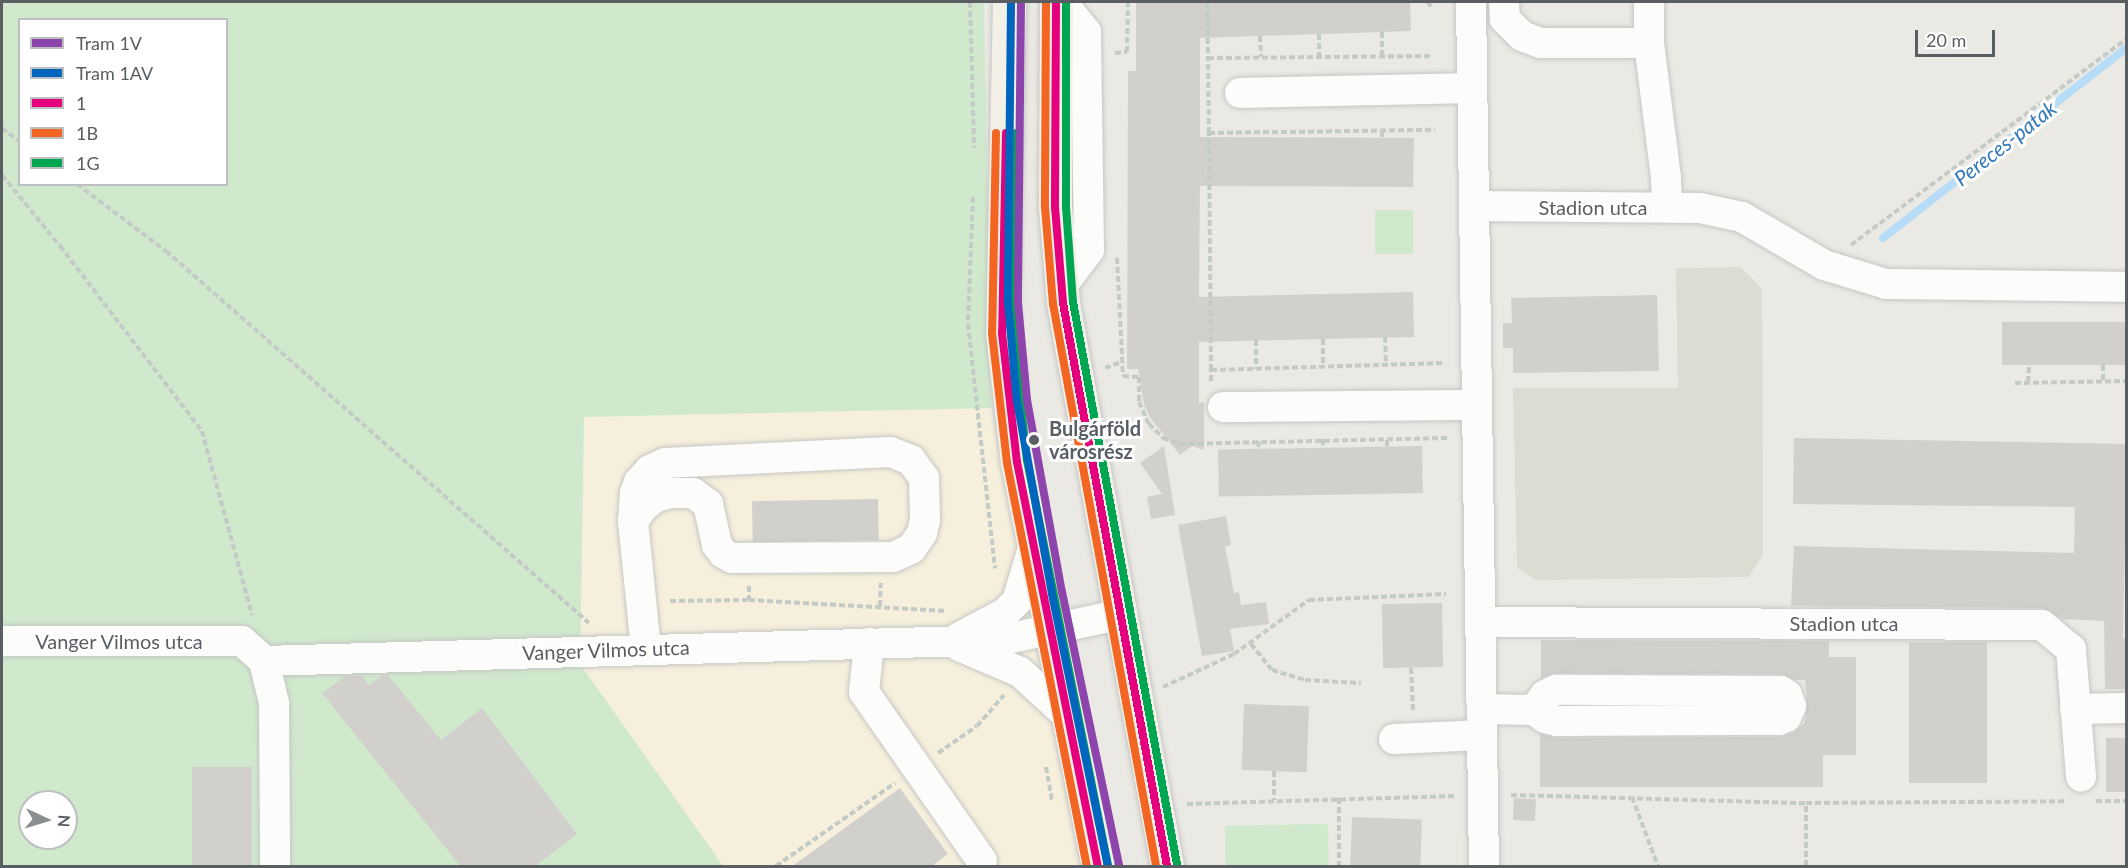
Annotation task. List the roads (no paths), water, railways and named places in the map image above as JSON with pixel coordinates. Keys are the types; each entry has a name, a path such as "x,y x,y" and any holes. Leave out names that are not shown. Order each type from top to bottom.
{"main road":[{"path":"1009,2 1002,333 1017,462 1098,867"},
{"path":"1056,2 1055,207 1062,285 1167,867"}],"street":[{"path":"1062,2 1086,32 1089,250 1062,285"},
{"path":"1471,2 1484,867"},
{"path":"1504,2 1505,19 1522,36 1540,43 1649,43"},
{"path":"1649,2 1649,43 1666,177 1667,207"},
{"path":"1240,93 1472,88"},
{"name":"Stadion utca","path":"1474,206 1700,208 1742,217 1824,265 1886,285 2018,288 2127,287"},
{"path":"1223,407 1477,405"},
{"path":"633,521 643,507 656,497 671,493 693,493 708,504 717,545 723,553 732,558 893,557 911,549 922,533 925,520 924,478 911,460 890,452 665,463 650,470 639,482 635,493 633,521 642,602 633,649"},
{"path":"948,642 1005,613 1017,601 1033,548"},
{"name":"Vanger Vilmos utca","path":"2,641 242,641 264,661 1002,640 1122,614"},
{"name":"Stadion utca","path":"1481,622 2042,625 2071,649 2084,793"},
{"path":"869,642 864,692 982,861"},
{"path":"948,642 1020,672 1068,716"},
{"path":"264,661 274,703 275,867"},
{"path":"1404,738 1534,710 1557,721 1779,720 1786,717 1791,706 1787,695 1781,691 1556,690 1545,694 1534,710"},
{"path":"2076,709 2127,708"}],"waterway":[{"name":"Pereces-patak","path":"1883,238 2126,48"}],"tram line":[{"name":"1AV","path":"1011,2 1008,303 1017,401 1052,594 1108,866"},
{"name":"1V","path":"1021,2 1018,303 1027,400 1062,592 1119,866"}],"place":[{"name":"Bulgárföld városrész","path":"1034,440"}]}
